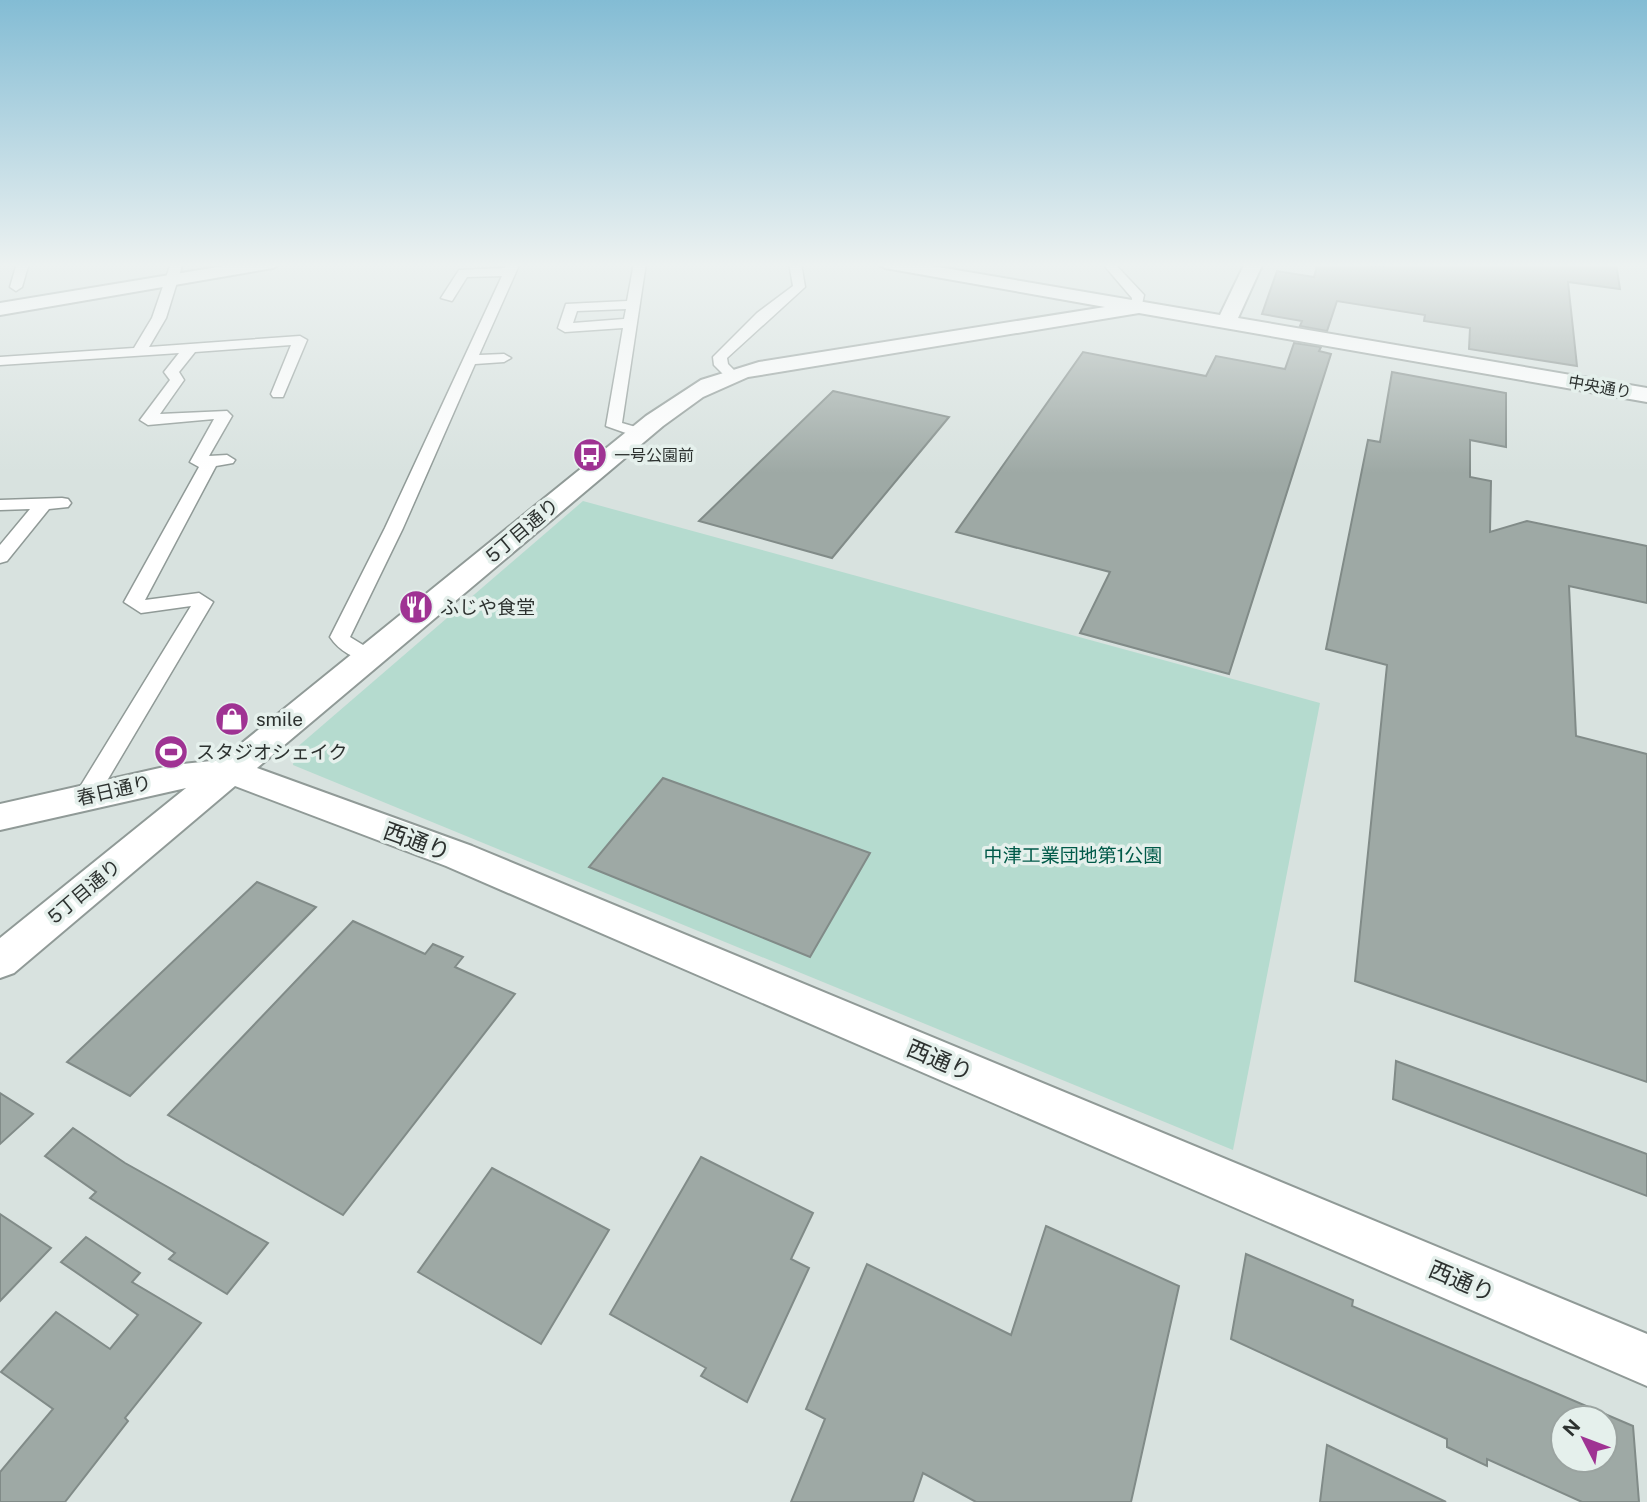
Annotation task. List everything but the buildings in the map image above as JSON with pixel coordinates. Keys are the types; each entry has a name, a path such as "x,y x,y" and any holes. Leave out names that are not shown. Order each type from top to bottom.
{"street":[{"path":"139,352 150,333"},
{"path":"371,656 346,645 340,637 467,380 469,360 482,333"},
{"path":"628,333 614,426 640,433"},
{"path":"731,374 721,365 720,357 744,333"},
{"name":"5丁目通り","path":"0,961 640,433 702,386 731,374 979,333"},
{"name":"中央通り","path":"1290,333 1647,395"},
{"path":"0,361 300,340 277,394"},
{"path":"87,795 203,601 141,607 134,602 218,460 198,462 224,416 222,414 148,420 177,380 171,372 191,348"},
{"path":"469,360 504,358"},
{"path":"0,505 53,503 0,557"},
{"name":"春日通り","path":"0,817 173,777 229,771"},
{"name":"西通り","path":"229,771 459,856 1647,1360"}],"green space":[{"name":"中津工業団地第1公園","path":"583,501 1320,703 1233,1150 293,765 295,749"}],"place":[{"name":"一号公園前","path":"590,455"},
{"name":"ふじや食堂","path":"416,607"},
{"name":"smile","path":"232,719"},
{"name":"スタジオシェイク","path":"171,752"}]}
